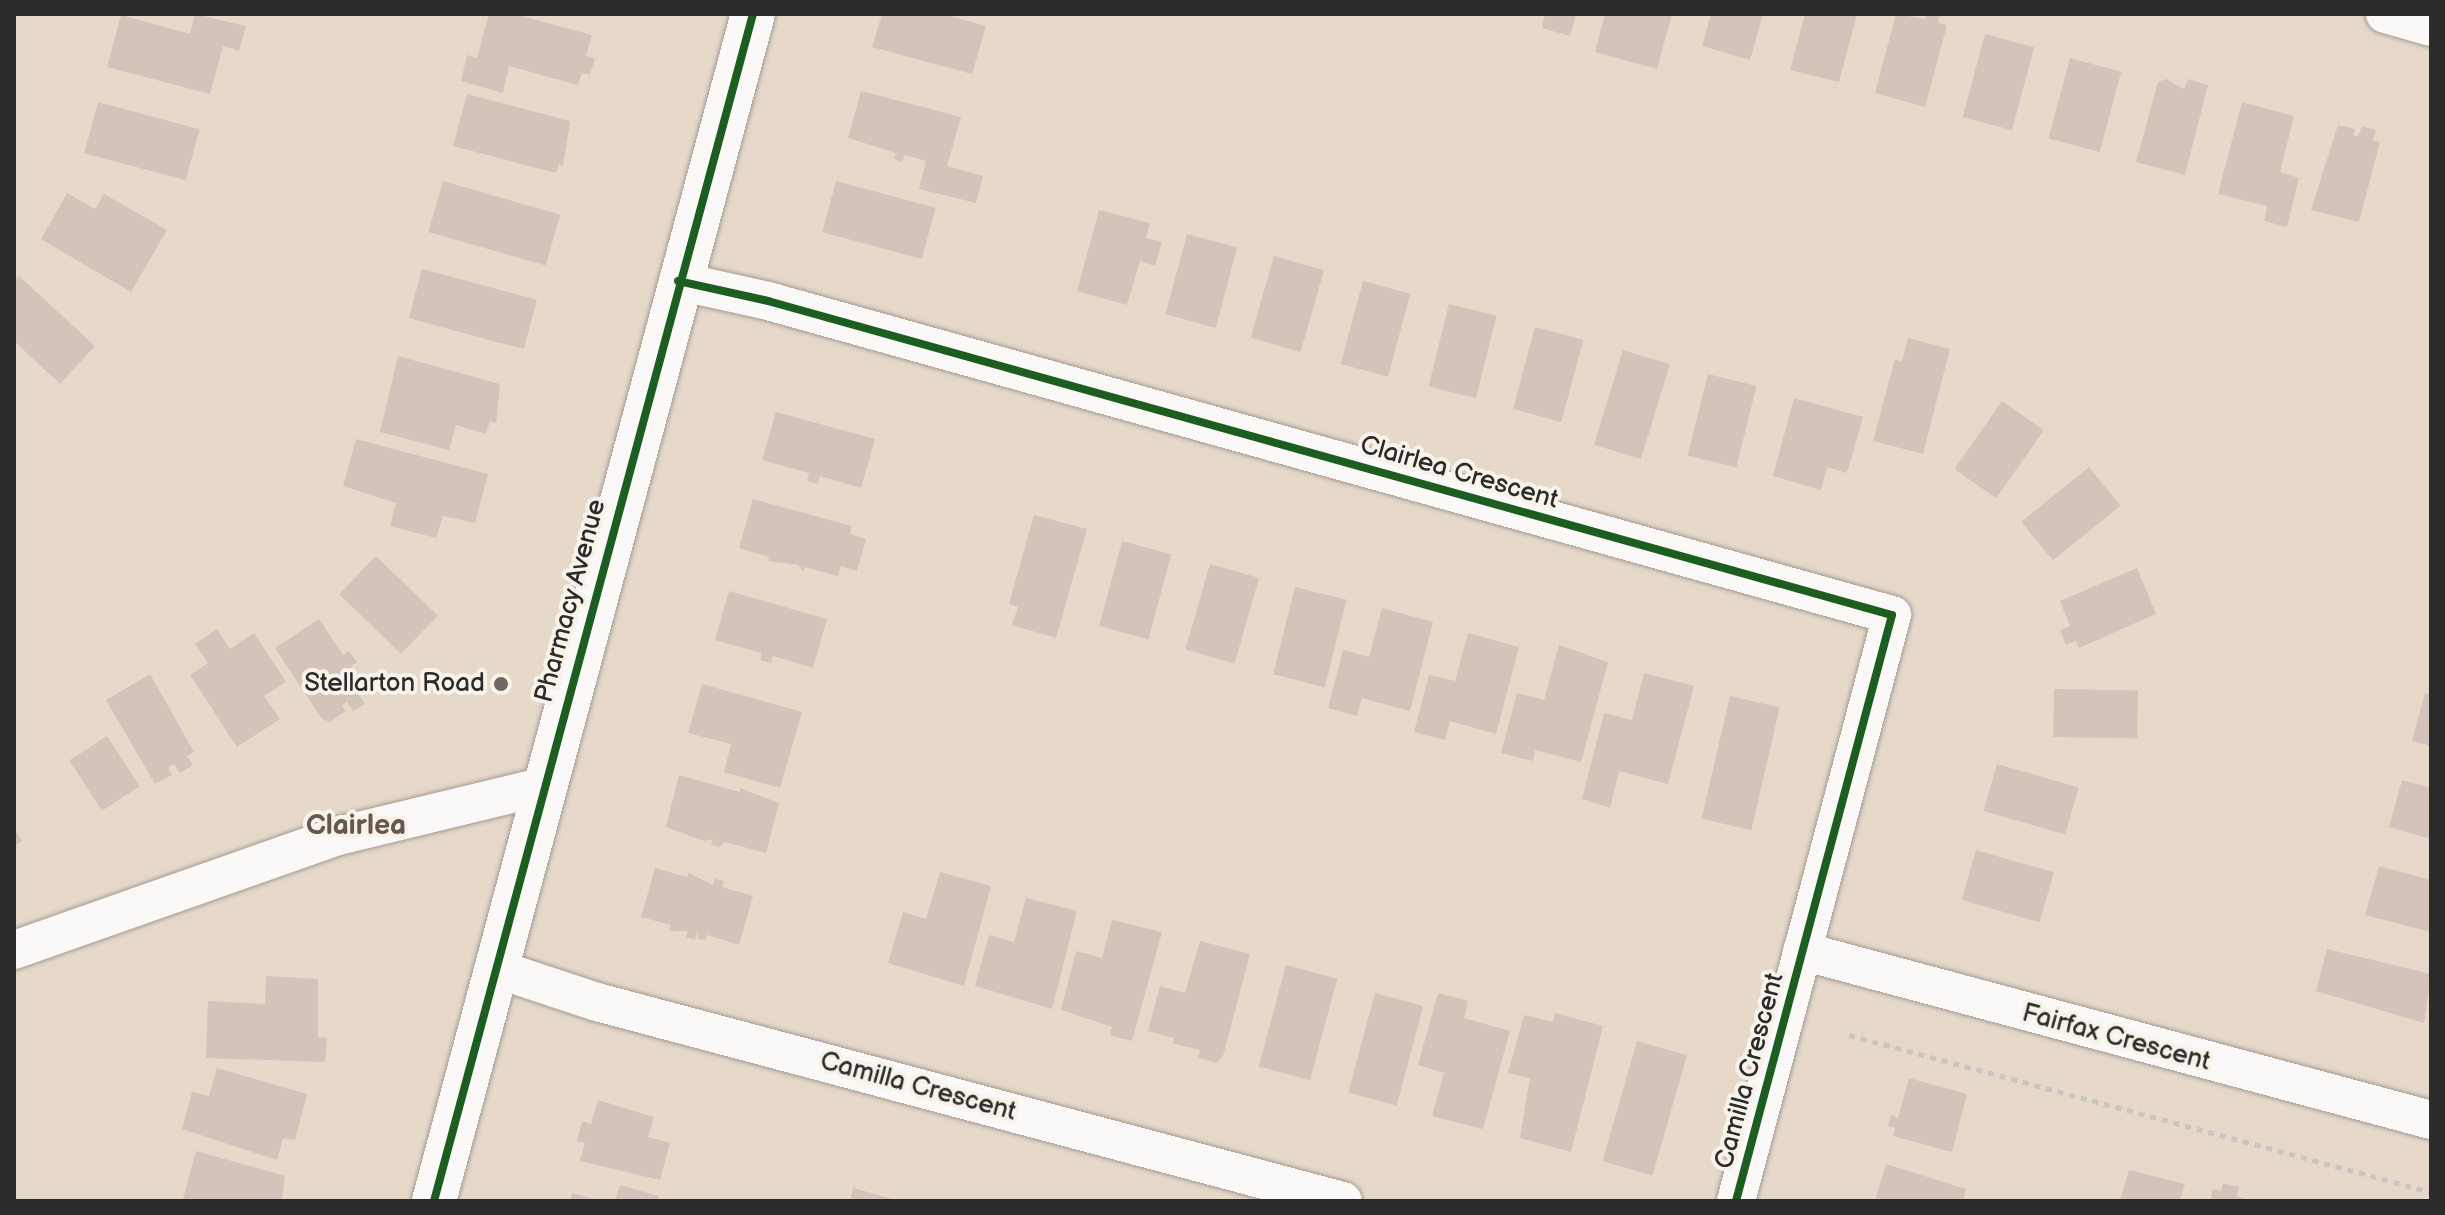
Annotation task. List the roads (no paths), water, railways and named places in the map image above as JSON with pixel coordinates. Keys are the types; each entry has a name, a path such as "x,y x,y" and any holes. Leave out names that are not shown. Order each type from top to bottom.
{"street":[{"name":"Pharmacy Avenue","path":"434,1201 541,787 753,14"},
{"path":"2385,14 2431,27"},
{"name":"Clairlea Crescent","path":"678,281 783,305 1892,615 1802,951"},
{"path":"14,950 338,836 541,787"},
{"name":"Fairfax Crescent","path":"1802,951 2431,1120"},
{"name":"Camilla Crescent","path":"1736,1201 1802,951"},
{"name":"Camilla Crescent","path":"494,968 597,1002 1343,1201"}],"place":[{"name":"Stellarton Road","path":"501,684"}],"district":[{"name":"Clairlea","path":"356,826"}]}
